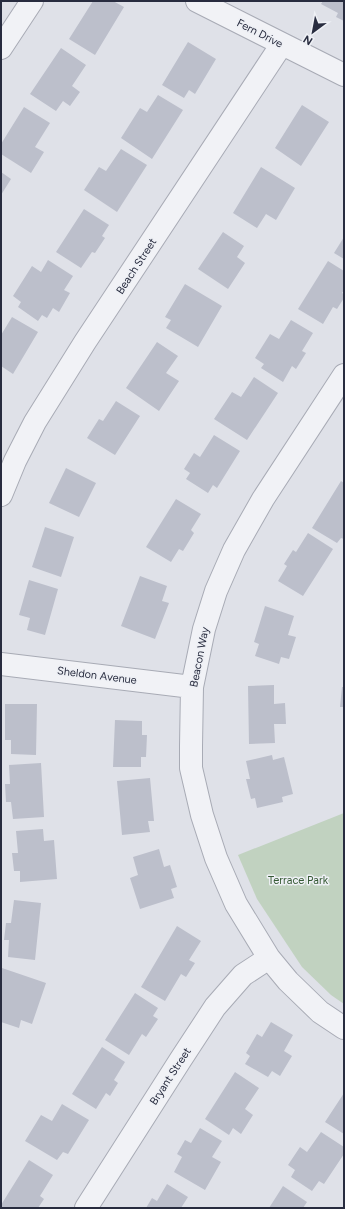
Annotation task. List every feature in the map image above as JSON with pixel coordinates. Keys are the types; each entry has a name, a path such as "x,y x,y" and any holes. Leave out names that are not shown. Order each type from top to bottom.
{"street":[{"path":"1,48 32,1"},
{"name":"Fern Drive","path":"197,1 344,75"},
{"name":"Beach Street","path":"1,496 15,461 35,422 85,342 282,44"},
{"name":"Beacon Way","path":"344,375 263,499 234,550 216,591 204,630 192,687 191,768 202,815 216,858 236,904 270,958 288,981 320,1012 344,1028"},
{"name":"Sheldon Avenue","path":"1,664 192,687"},
{"name":"Bryant Street","path":"86,1208 215,1007 243,975 270,958"}],"green space":[{"name":"Terrace Park","path":"344,813 344,1004 331,995 302,967 257,899 238,855"}],"building":[{"path":"93,1 113,1 124,7 95,55 69,39"},
{"path":"323,1 344,1 344,21 336,17 338,13 321,4"},
{"path":"188,42 216,59 195,94 189,90 184,98 162,85"},
{"path":"61,48 86,65 72,86 80,92 70,106 63,101 56,111 30,94"},
{"path":"158,95 183,110 152,159 121,138 140,108 147,112"},
{"path":"302,105 329,122 301,166 275,148"},
{"path":"24,107 50,123 35,147 44,152 31,173 1,154 1,144"},
{"path":"121,149 147,165 117,212 84,190 99,167 106,171"},
{"path":"261,167 295,188 276,220 266,214 257,228 233,213"},
{"path":"1,172 11,179 1,195"},
{"path":"84,209 109,225 102,236 105,238 95,253 92,252 81,268 56,252"},
{"path":"223,232 244,246 237,257 245,263 228,289 198,269"},
{"path":"344,237 344,259 334,253"},
{"path":"48,260 73,276 64,290 70,293 59,312 53,308 47,318 42,315 38,321 18,307 21,302 13,296 32,266 41,272"},
{"path":"328,261 344,271 344,290 342,293 344,294 344,298 337,309 333,307 323,324 298,309"},
{"path":"185,284 222,306 198,347 166,328 171,320 165,317"},
{"path":"12,317 38,332 13,374 1,366 1,335"},
{"path":"291,320 313,333 302,351 306,353 296,369 292,366 283,382 261,368 264,364 255,358 270,334 279,339"},
{"path":"157,342 178,356 166,373 179,381 159,411 126,388"},
{"path":"254,377 278,393 247,440 214,419 232,392 241,397"},
{"path":"116,401 140,416 115,455 87,438 99,419 103,421"},
{"path":"214,435 240,451 217,488 213,485 208,493 186,479 190,473 184,469 194,453 200,457"},
{"path":"66,468 96,483 79,517 49,503"},
{"path":"341,481 344,483 344,539 341,538 337,543 312,528"},
{"path":"176,499 201,514 191,530 194,533 183,551 179,549 171,562 146,547"},
{"path":"45,527 74,537 61,577 32,567"},
{"path":"308,533 333,549 303,596 278,581 287,566 284,564 293,550 296,552"},
{"path":"140,576 167,586 162,601 169,603 155,639 121,626"},
{"path":"29,580 58,589 45,635 27,630 30,618 19,615"},
{"path":"265,606 294,616 288,635 296,637 289,659 281,657 279,664 255,656 259,644 254,642"},
{"path":"274,685 274,704 285,703 286,724 274,724 275,743 249,744 248,686"},
{"path":"342,687 344,687 344,707 340,707"},
{"path":"5,704 37,704 36,755 11,754 11,740 5,740"},
{"path":"115,720 142,721 142,735 147,735 146,757 141,757 141,767 113,767"},
{"path":"272,755 273,760 284,757 293,794 282,797 283,802 257,808 255,798 251,799 246,779 250,779 246,761"},
{"path":"41,763 44,817 13,819 11,802 6,802 5,784 10,784 9,765"},
{"path":"150,778 154,821 148,821 150,832 122,835 117,781"},
{"path":"43,829 44,841 54,840 57,879 20,882 20,871 14,871 12,853 18,853 16,831"},
{"path":"159,849 164,867 170,865 177,887 171,889 174,898 140,909 130,878 138,875 133,857"},
{"path":"14,900 41,903 35,960 8,957 9,940 4,940 6,923 11,923"},
{"path":"177,926 201,941 189,960 195,963 186,977 181,974 165,1001 141,987"},
{"path":"2,968 46,983 32,1024 21,1020 19,1028 1,1022"},
{"path":"135,993 158,1008 153,1016 158,1019 146,1037 142,1034 129,1055 105,1040"},
{"path":"271,1022 293,1035 284,1051 292,1056 280,1076 272,1071 268,1077 245,1064 250,1056 246,1053 257,1034 262,1037"},
{"path":"102,1047 125,1062 114,1080 118,1083 110,1096 106,1093 96,1109 72,1094"},
{"path":"235,1072 259,1088 245,1109 253,1115 241,1134 233,1128 229,1135 205,1119"},
{"path":"344,1093 344,1134 325,1122"},
{"path":"62,1104 89,1120 68,1154 63,1152 57,1160 25,1141 41,1115 52,1121"},
{"path":"200,1128 222,1141 212,1157 221,1162 205,1190 174,1172 182,1157 177,1154 185,1140 191,1143"},
{"path":"321,1132 344,1147 344,1154 324,1184 319,1181 312,1191 291,1177 295,1170 288,1165 300,1147 307,1152"},
{"path":"29,1160 53,1175 40,1196 44,1199 38,1208 1,1208 1,1205"},
{"path":"167,1184 188,1197 181,1208 146,1208 152,1198 157,1201"},
{"path":"283,1186 307,1202 303,1208 269,1208"}]}
